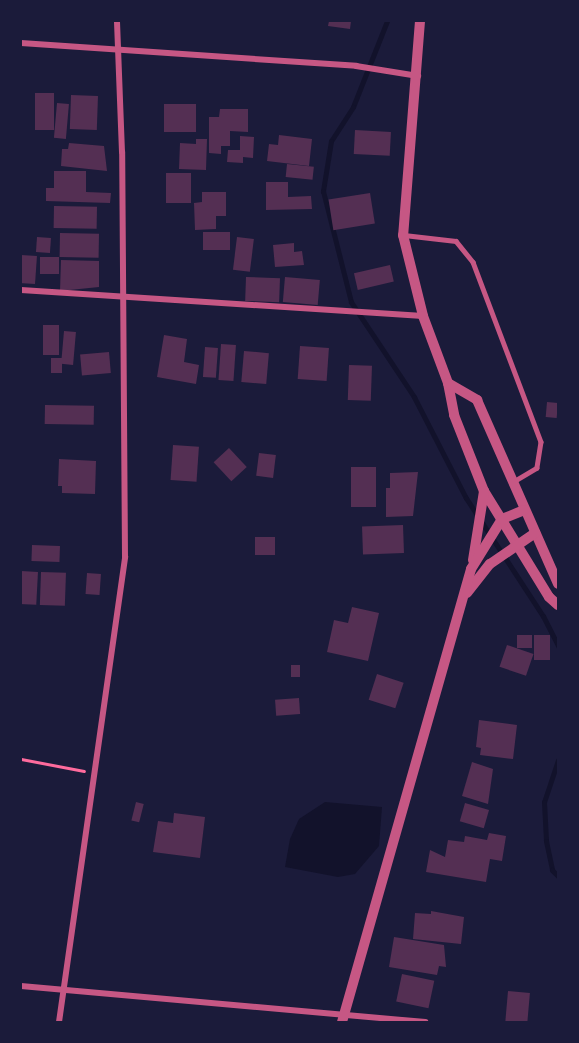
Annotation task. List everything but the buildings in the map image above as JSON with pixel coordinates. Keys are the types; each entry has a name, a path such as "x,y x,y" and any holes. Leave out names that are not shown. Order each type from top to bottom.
{"street":[{"path":"59,1022 92,773 125,557 124,297 117,21"},
{"path":"420,21 418,76 403,235 423,316 448,383 454,415 484,491 514,547 558,605"},
{"path":"21,43 356,66 418,76"},
{"path":"21,290 423,316"},
{"path":"448,383 477,400 524,510 535,533 554,562 558,584"},
{"path":"343,1017 480,543 484,491"},
{"path":"480,543 500,522 524,510"},
{"path":"463,598 490,564 535,533"},
{"path":"21,986 343,1017 425,1022"}],"lane":[{"path":"403,235 456,241 472,262 541,442 537,468 512,483"}],"path":[{"path":"21,759 92,773"}],"shaded area":[{"path":"325,802 382,807 379,846 355,874 338,877 285,867 290,839 299,819"}],"waterway":[{"path":"387,21 353,107 331,141 323,191 351,302 414,397 466,498 543,616 558,646"},
{"path":"558,760 544,802 546,841 552,870 558,876"}]}
